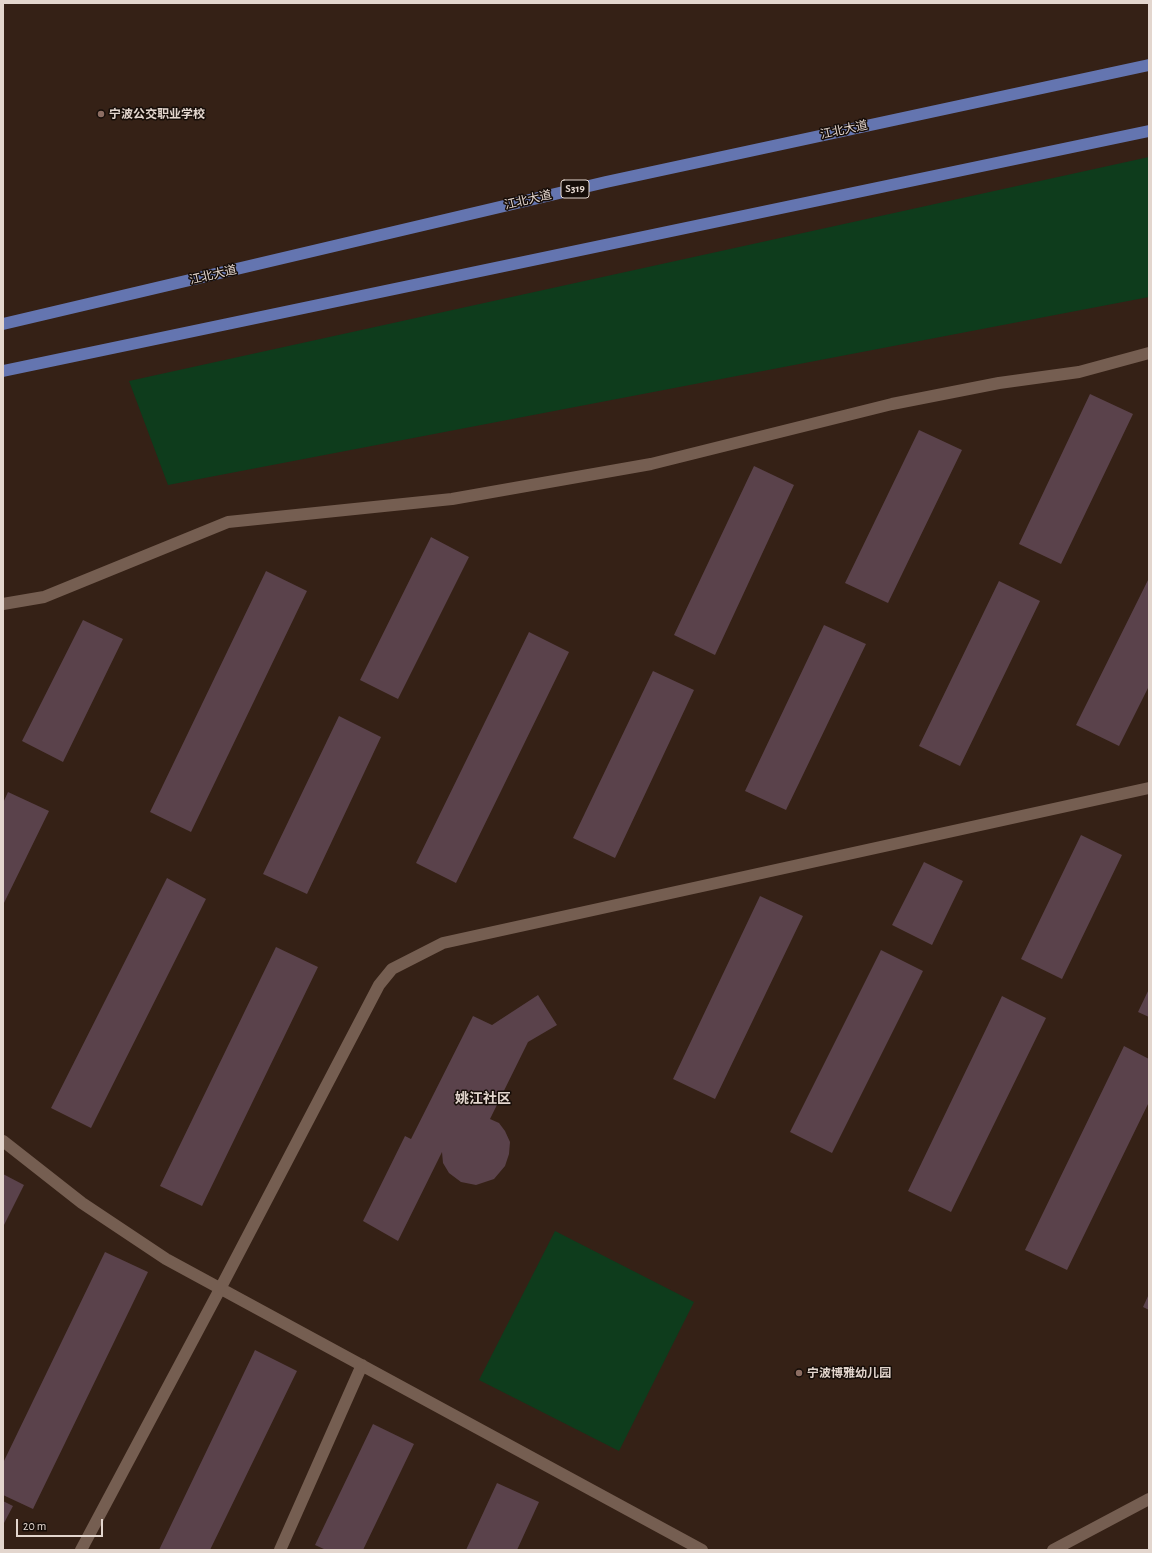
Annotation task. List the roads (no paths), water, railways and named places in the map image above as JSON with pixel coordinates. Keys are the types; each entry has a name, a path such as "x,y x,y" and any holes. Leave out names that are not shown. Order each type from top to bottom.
{"main road":[{"name":"江北大道","path":"3,324 606,182 1149,65"},
{"path":"3,371 1149,131"}],"lane":[{"path":"3,604 44,597 228,522 452,499 651,464 892,404 999,383 1079,372 1149,353"},
{"path":"81,1550 379,985 392,969 443,943 1149,788"},
{"path":"3,1141 82,1203 166,1259 702,1550"},
{"path":"280,1550 362,1365"},
{"path":"1053,1550 1149,1498"}],"place":[{"name":"宁波公交职业学校","path":"101,114"},
{"name":"宁波博雅幼儿园","path":"799,1373"}],"district":[{"name":"姚江社区","path":"483,1099"}]}
